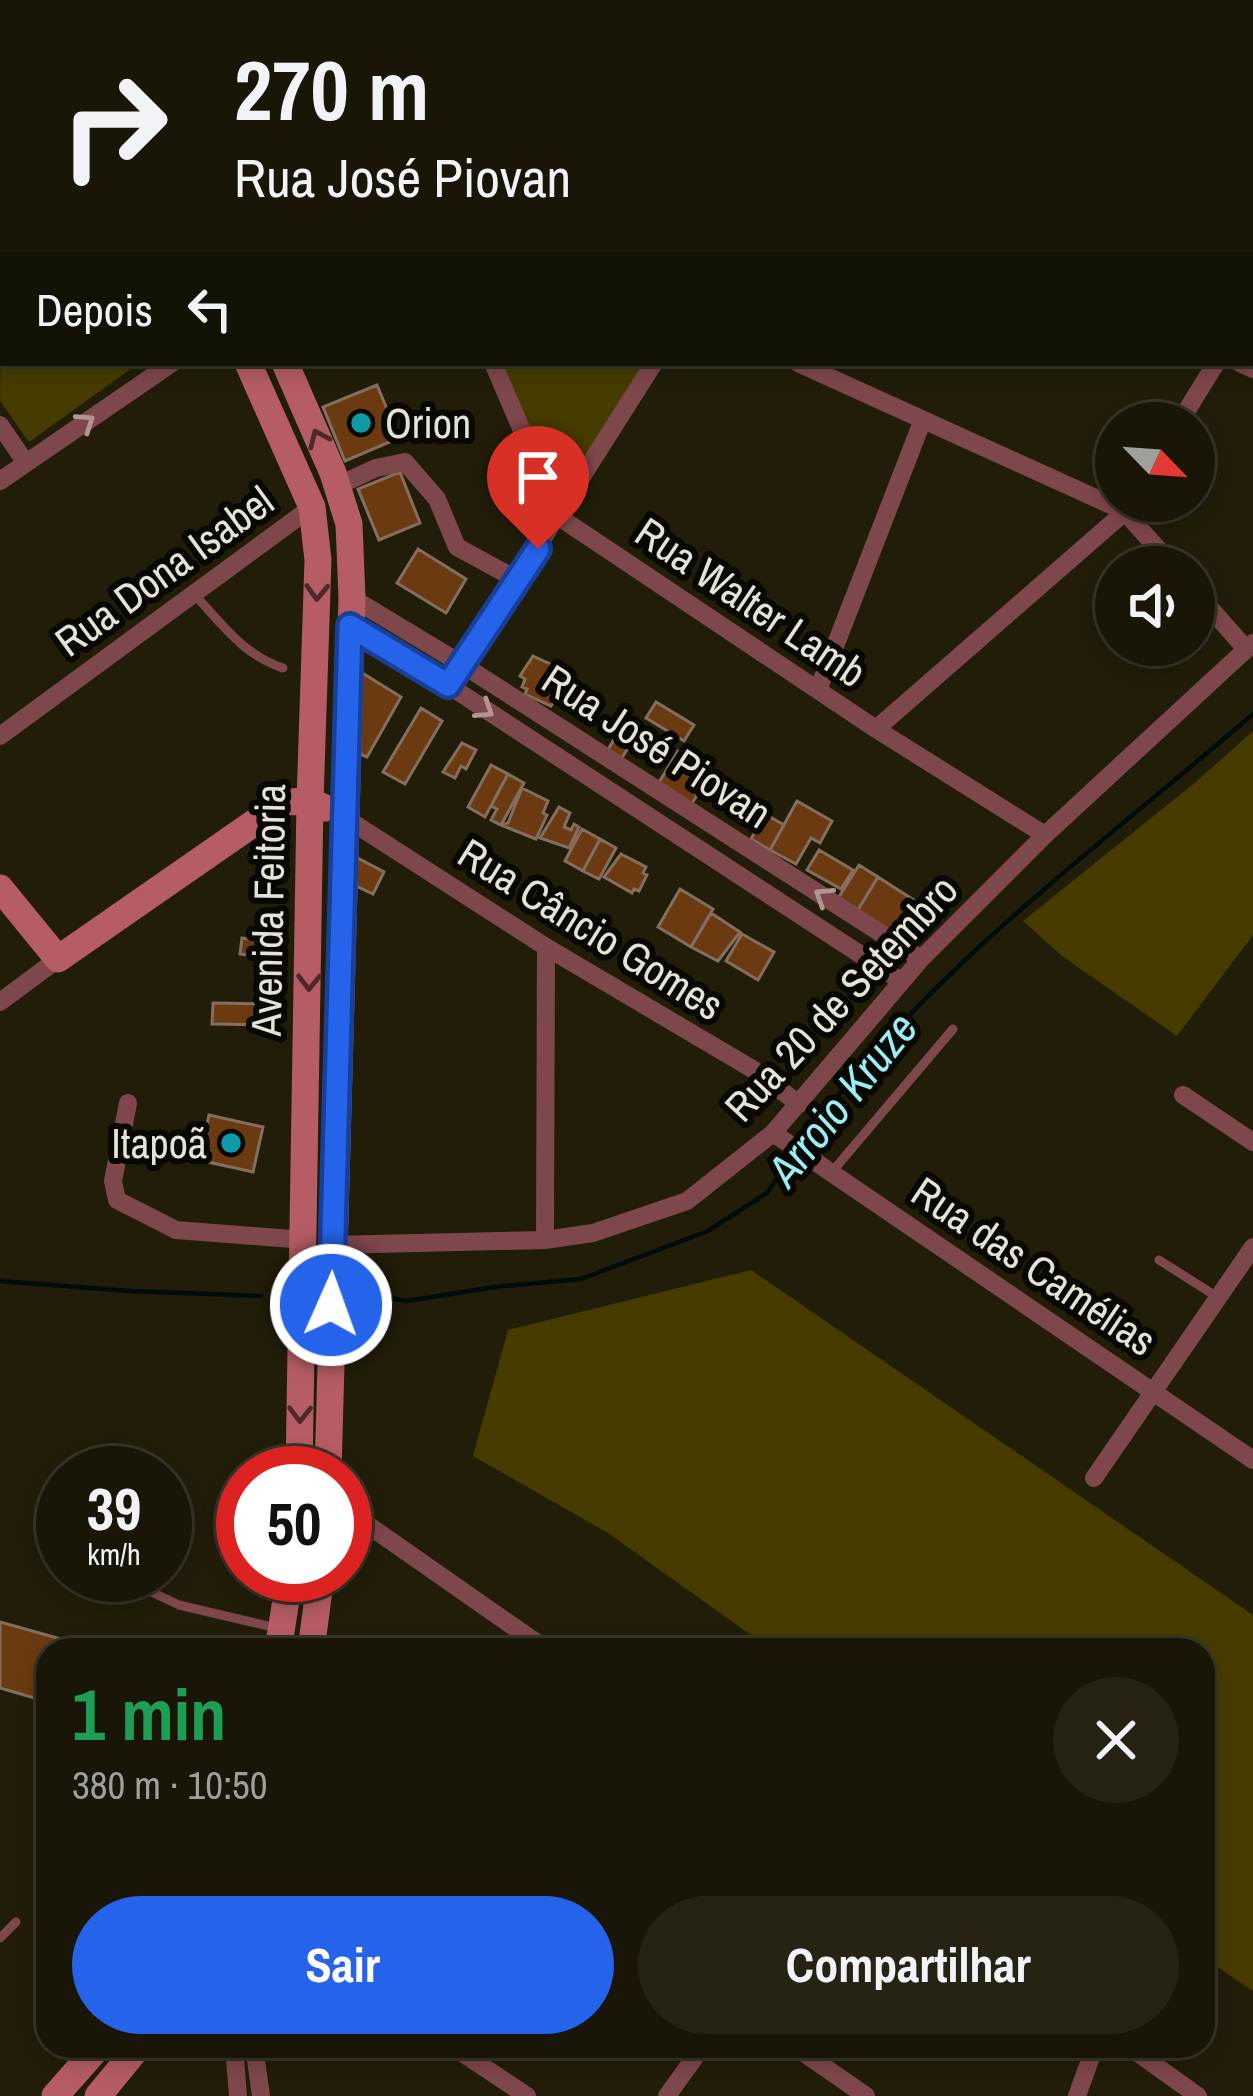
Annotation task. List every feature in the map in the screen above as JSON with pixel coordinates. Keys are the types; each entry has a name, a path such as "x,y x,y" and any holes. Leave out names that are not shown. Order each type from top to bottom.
{"main road":[{"name":"Avenida Feitoria","path":"249,366 312,507 318,560 310,801 318,1252 327,1446"},
{"name":"Avenida Feitoria","path":"286,366 349,524 351,612 344,817 301,1446"},
{"path":"0,888 58,959 284,802 310,801 344,817"},
{"path":"280,1638 286,1602"},
{"path":"313,1638 317,1602"},
{"path":"55,2096 88,2058"},
{"path":"98,2096 129,2058"}],"street":[{"path":"0,482 168,366"},
{"path":"494,366 559,517"},
{"path":"448,685 652,366"},
{"path":"804,366 922,422 1095,493"},
{"path":"1192,402 1214,366"},
{"path":"818,690 922,422"},
{"path":"0,425 26,463"},
{"path":"337,486 376,468 405,462 437,499 457,547 518,580"},
{"name":"Rua Dona Isabel","path":"0,736 312,507"},
{"name":"Rua Walter Lamb","path":"559,517 876,729 1045,835"},
{"path":"876,729 1109,522"},
{"path":"1139,522 1158,546"},
{"path":"1215,611 1250,646"},
{"name":"Rua José Piovan","path":"351,612 464,664 921,959"},
{"name":"Rua José Piovan","path":"351,612 448,685 901,981"},
{"name":"Rua 20 de Setembro","path":"128,1103 112,1181 117,1200 176,1230 318,1252 545,1240 593,1233 687,1201 773,1133 921,959 1045,835 1250,646"},
{"name":"Rua Câncio Gomes","path":"344,817 546,946 754,1070 799,1104"},
{"path":"545,1240 546,946"},
{"path":"0,1002 58,959"},
{"path":"1183,1095 1253,1142"},
{"name":"Rua das Camélias","path":"773,1133 1253,1460"},
{"path":"1094,1478 1253,1247"},
{"path":"372,1528 530,1638"},
{"path":"235,2058 238,2096"},
{"path":"256,2058 261,2096"},
{"path":"470,2058 527,2096"},
{"path":"667,2096 694,2058"},
{"path":"811,2058 866,2096"},
{"path":"1077,2096 1091,2058"},
{"path":"1144,2058 1198,2096"}],"lane":[{"path":"194,594 238,645 284,668"},
{"path":"831,1173 953,1029"},
{"path":"1159,1259 1219,1298"},
{"path":"173,1602 274,1638"},
{"path":"0,1938 16,1922"}],"shaded area":[{"path":"1,366 135,366 29,442 0,401"},
{"path":"500,366 642,366 557,500"},
{"path":"1253,731 1253,935 1177,1036 1062,956 1023,921"},
{"path":"751,1270 1253,1615 1253,1991 1215,1965 1215,1638 755,1638 608,1533 473,1456 508,1330"}],"building":[{"name":"Orion","path":"377,385 399,438 345,461 323,407"},
{"path":"400,472 420,523 379,540 358,489"},
{"path":"418,549 466,579 446,613 397,583"},
{"path":"533,656 572,674 551,706 525,694 527,689 522,687 525,679 520,676"},
{"path":"364,674 401,697 367,757 350,749 353,678"},
{"path":"656,702 694,725 684,741 646,718"},
{"path":"421,708 442,721 405,784 383,772"},
{"path":"619,731 633,740 620,761 606,753"},
{"path":"462,743 476,750 455,778 443,772"},
{"path":"678,751 712,771 691,805 658,784"},
{"path":"491,765 508,774 485,817 468,807"},
{"path":"508,774 524,783 501,825 491,820 497,809 491,806"},
{"path":"522,788 548,801 536,839 501,825 508,823"},
{"path":"797,801 832,821 820,843 811,838 796,864 770,850"},
{"path":"559,807 570,813 564,827 579,827 569,848 540,838"},
{"path":"765,814 784,825 770,850 751,839"},
{"path":"582,829 600,839 583,871 565,861"},
{"path":"600,839 616,848 599,879 583,871"},
{"path":"819,850 853,870 841,889 807,870"},
{"path":"350,854 384,872 373,894 350,883"},
{"path":"621,854 646,867 639,891 632,893 604,877"},
{"path":"859,865 878,877 856,913 837,900"},
{"path":"878,877 920,904 898,939 856,913"},
{"path":"680,889 713,909 691,947 658,927"},
{"path":"711,913 740,932 718,961 691,947"},
{"path":"742,934 774,952 758,980 726,961"},
{"path":"242,938 271,942 269,958 240,954"},
{"path":"213,1003 265,1004 265,1025 212,1024"},
{"name":"Itapoã","path":"209,1115 263,1127 253,1172 199,1160"},
{"path":"0,1622 57,1638 36,1638 36,1698 0,1688"}],"waterway":[{"name":"Arroio Kruze","path":"800,1146 848,1084 955,970 1253,714"},
{"name":"Arroio Kruze","path":"343,1298 376,1295 406,1301 581,1279 708,1231 767,1193 793,1155"},
{"name":"Arroio Kruze","path":"0,1281 261,1296"}],"place":[{"name":"Orion","path":"361,423"},
{"name":"Itapoã","path":"231,1143"}],"route":[{"path":"331,1305 350,626 448,685 538,549"}]}
